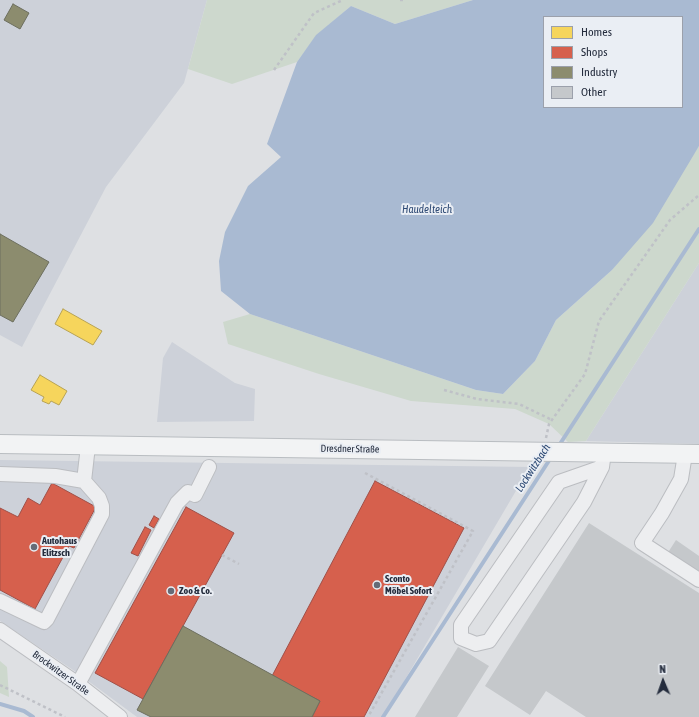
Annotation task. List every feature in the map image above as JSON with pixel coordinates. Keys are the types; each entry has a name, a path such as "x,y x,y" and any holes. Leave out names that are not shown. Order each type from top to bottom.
{"main road":[{"name":"Dresdner Straße","path":"0,444 565,452 603,460 692,454"}],"lane":[{"path":"84,481 88,446"},
{"path":"692,454 681,479 662,513 642,543 699,580"},
{"path":"603,460 584,502 489,641 476,644 461,638 461,625 560,482 603,460"},
{"path":"78,684 178,503 188,492 195,495 209,467"},
{"path":"0,474 56,476 84,481 99,498 102,506 102,514 47,619 44,622 0,601"},
{"name":"Brockwitzer Straße","path":"0,630 78,684 120,717"}],"path":[{"path":"274,70 314,14 343,0"},
{"path":"536,452 545,444 549,424 585,374 599,321 670,220 699,195"},
{"path":"444,390 478,399 519,404 552,420"},
{"path":"365,473 473,531 368,717"},
{"path":"222,555 238,564"},
{"path":"0,685 65,717"}],"shaded area":[{"path":"0,0 207,0 184,83 106,187 22,347 0,335"},
{"path":"207,0 473,0 395,24 351,6 317,35 297,62 232,84 188,69"},
{"path":"699,146 699,263 586,441 568,442 549,424 515,409 411,401 319,374 228,344 223,322 250,314 476,390 503,394 535,361 556,320 612,270"},
{"path":"699,263 699,444 586,441"},
{"path":"172,342 235,383 255,389 254,421 157,422 163,358"},
{"path":"0,460 530,467 383,717 137,717 76,672 0,621"},
{"path":"0,661 7,667 9,697 0,693"}],"water":[{"name":"Haudelteich","path":"473,0 699,0 699,146 653,223 612,270 556,320 535,361 503,394 476,390 250,314 221,291 219,261 225,232 248,186 281,157 267,144 297,62 316,35 351,6 395,24"}],"building: Homes":[{"path":"63,309 102,331 93,345 55,324"},
{"path":"40,375 67,391 59,405 51,401 49,404 42,401 44,397 31,390"}],"building: Shops":[{"name":"Sconto Möbel Sofort","path":"375,481 464,528 364,717 312,717 320,701 272,676"},
{"name":"Autohaus Elitzsch","path":"52,483 96,507 74,548 69,546 35,609 0,590 0,508 18,517 28,498 40,505"},
{"name":"Zoo & Co.","path":"186,507 234,533 143,699 95,673"},
{"path":"154,516 159,519 154,528 149,525"},
{"path":"145,527 151,530 138,556 131,553"}],"building: Industry":[{"path":"13,4 29,13 20,29 4,20"},
{"path":"0,234 49,262 13,322 0,315"},
{"path":"183,626 320,701 312,717 151,717 137,710"}],"building: Other":[{"path":"589,523 699,593 699,717 586,717 546,691 530,715 485,686"},
{"path":"676,540 699,556 699,574 667,554"},
{"path":"458,647 489,666 457,717 415,717"}],"waterway":[{"name":"Lockwitzbach","path":"558,447 699,229"},
{"name":"Lockwitzbach","path":"383,717 552,456"},
{"name":"Lockwitzbach","path":"0,704 24,711 33,717"}],"place":[{"name":"Autohaus Elitzsch","path":"34,547"},
{"name":"Sconto Möbel Sofort","path":"377,585"},
{"name":"Zoo & Co.","path":"171,591"}]}
